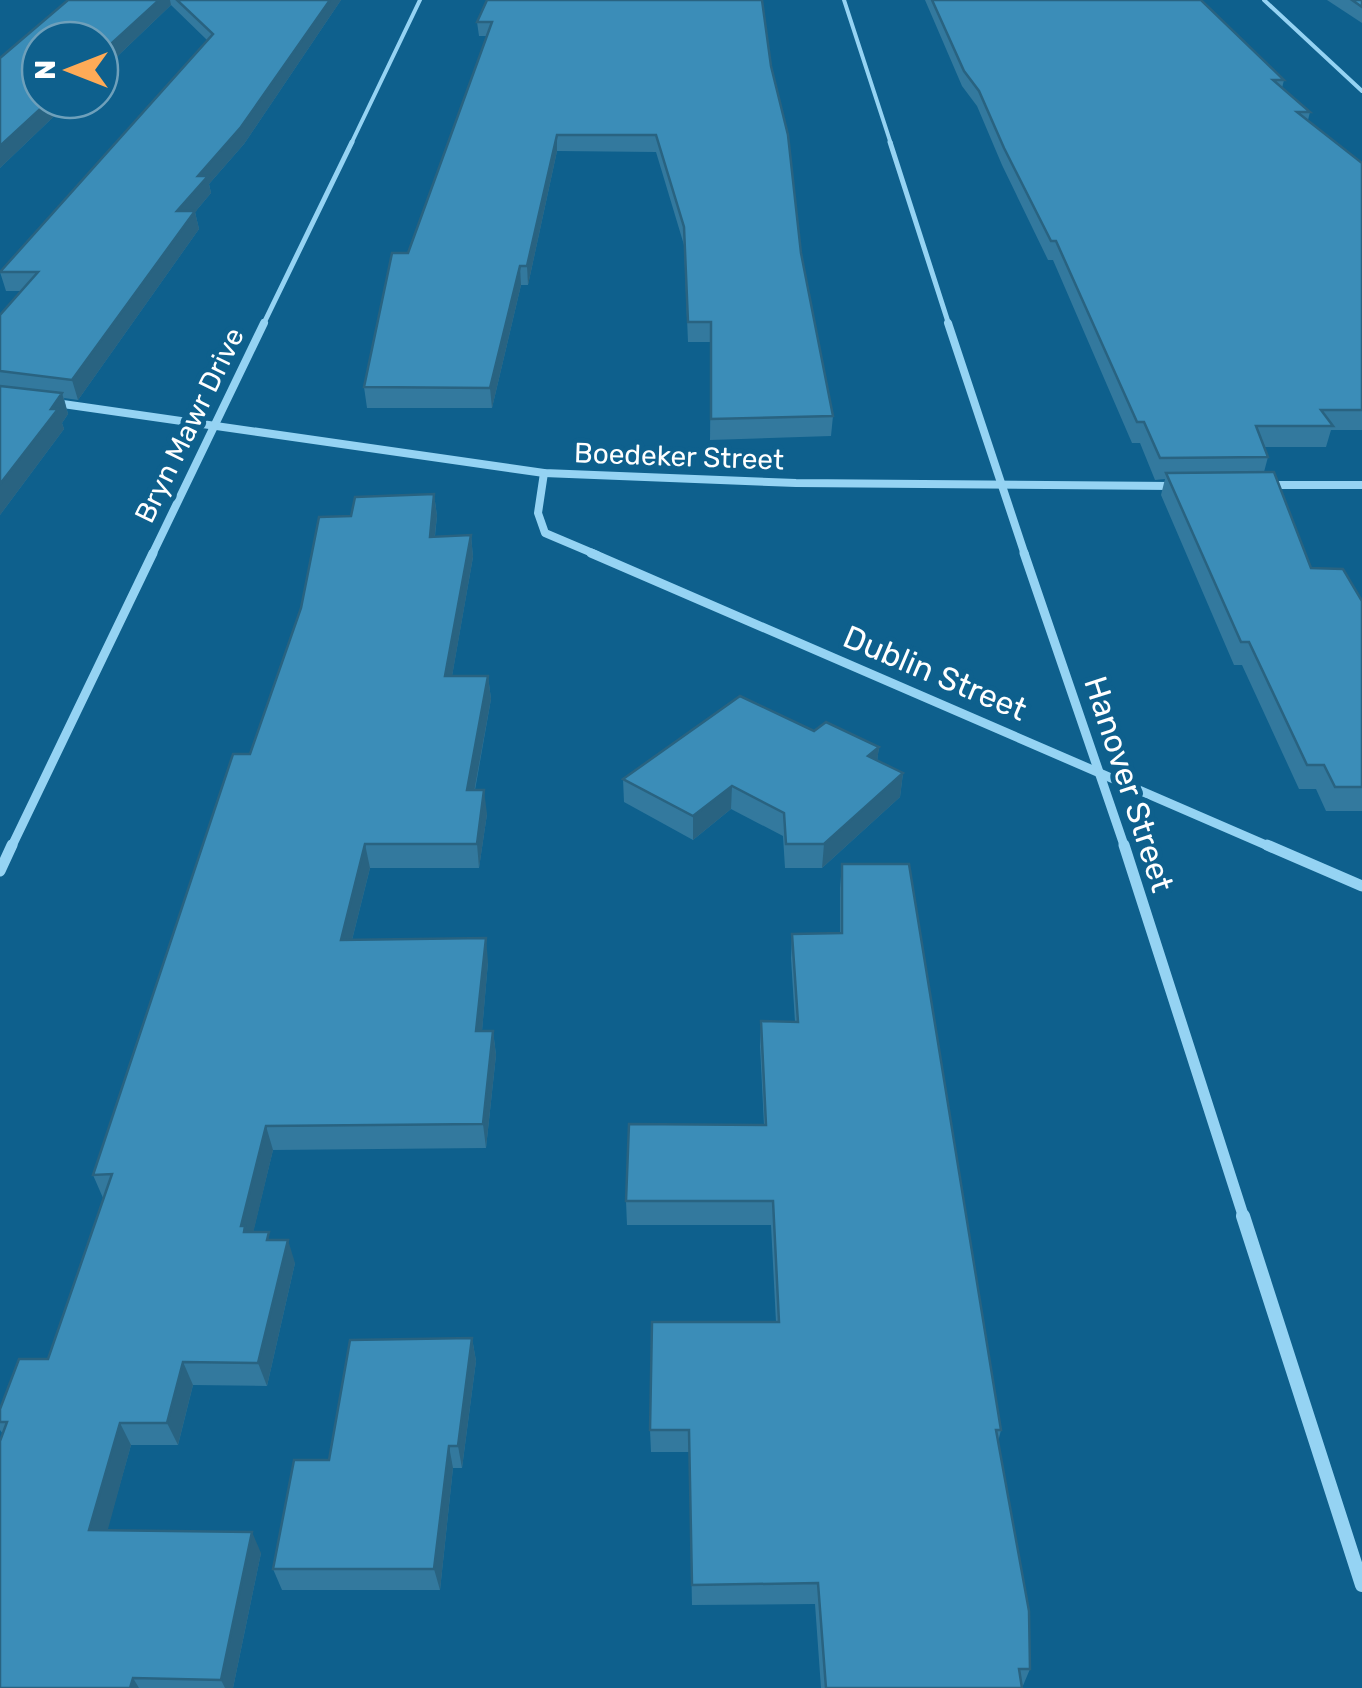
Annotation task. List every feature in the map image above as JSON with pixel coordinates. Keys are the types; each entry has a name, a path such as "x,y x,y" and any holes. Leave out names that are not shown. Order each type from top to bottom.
{"street":[{"name":"Bryn Mawr Drive","path":"0,871 420,0"},
{"name":"Hanover Street","path":"844,0 1001,486 1100,771 1362,1585"},
{"path":"1264,0 1362,91"},
{"name":"Boedeker Street","path":"52,403 544,473 1001,486 1191,486"},
{"name":"Dublin Street","path":"544,473 538,514 546,534 1362,886"},
{"path":"1248,486 1362,485"}],"building":[{"path":"68,0 159,0 120,36 120,20 45,20"},
{"path":"177,0 330,0 241,127 198,176 208,176 177,211 195,211 72,380 0,371 0,315 38,272 0,272 213,34"},
{"path":"487,0 762,0 771,66 788,135 801,253 833,416 711,419 711,322 688,322 684,227 656,135 557,135 527,266 520,266 490,388 364,387 392,253 408,253 492,22 477,22"},
{"path":"932,0 1201,0 1284,80 1273,80 1310,112 1297,112 1362,163 1362,410 1321,410 1333,426 1256,426 1268,457 1160,458 1144,422 1137,422 1056,241 1051,241"},
{"path":"20,41 20,120 28,120 0,146 0,58"},
{"path":"0,386 62,393 51,409 58,409 0,484"},
{"path":"1274,472 1311,568 1343,569 1362,601 1362,787 1335,787 1324,765 1307,765 1249,642 1241,642 1166,473"},
{"path":"434,494 430,537 471,535 445,676 488,676 467,790 484,790 477,844 365,844 341,940 486,938 476,1031 493,1031 483,1124 266,1126 241,1226 245,1226 244,1232 269,1232 267,1240 288,1240 258,1363 183,1362 167,1423 120,1423 89,1530 252,1532 221,1680 133,1678 130,1688 0,1688 0,1441 7,1422 0,1422 0,1409 19,1359 48,1359 112,1174 93,1175 233,754 250,754 301,608 319,517 351,516 355,497"},
{"path":"740,696 814,731 826,722 879,747 868,756 903,773 824,844 786,844 784,813 732,786 693,816 623,779"},
{"path":"842,864 909,864 1001,1430 996,1430 1029,1611 1030,1669 1019,1669 1022,1688 826,1688 818,1583 692,1585 689,1430 650,1430 652,1322 779,1322 773,1201 626,1201 629,1124 766,1125 761,1021 798,1022 792,934 842,933"},
{"path":"472,1338 458,1446 449,1446 434,1569 273,1569 294,1460 329,1460 350,1340"}]}
